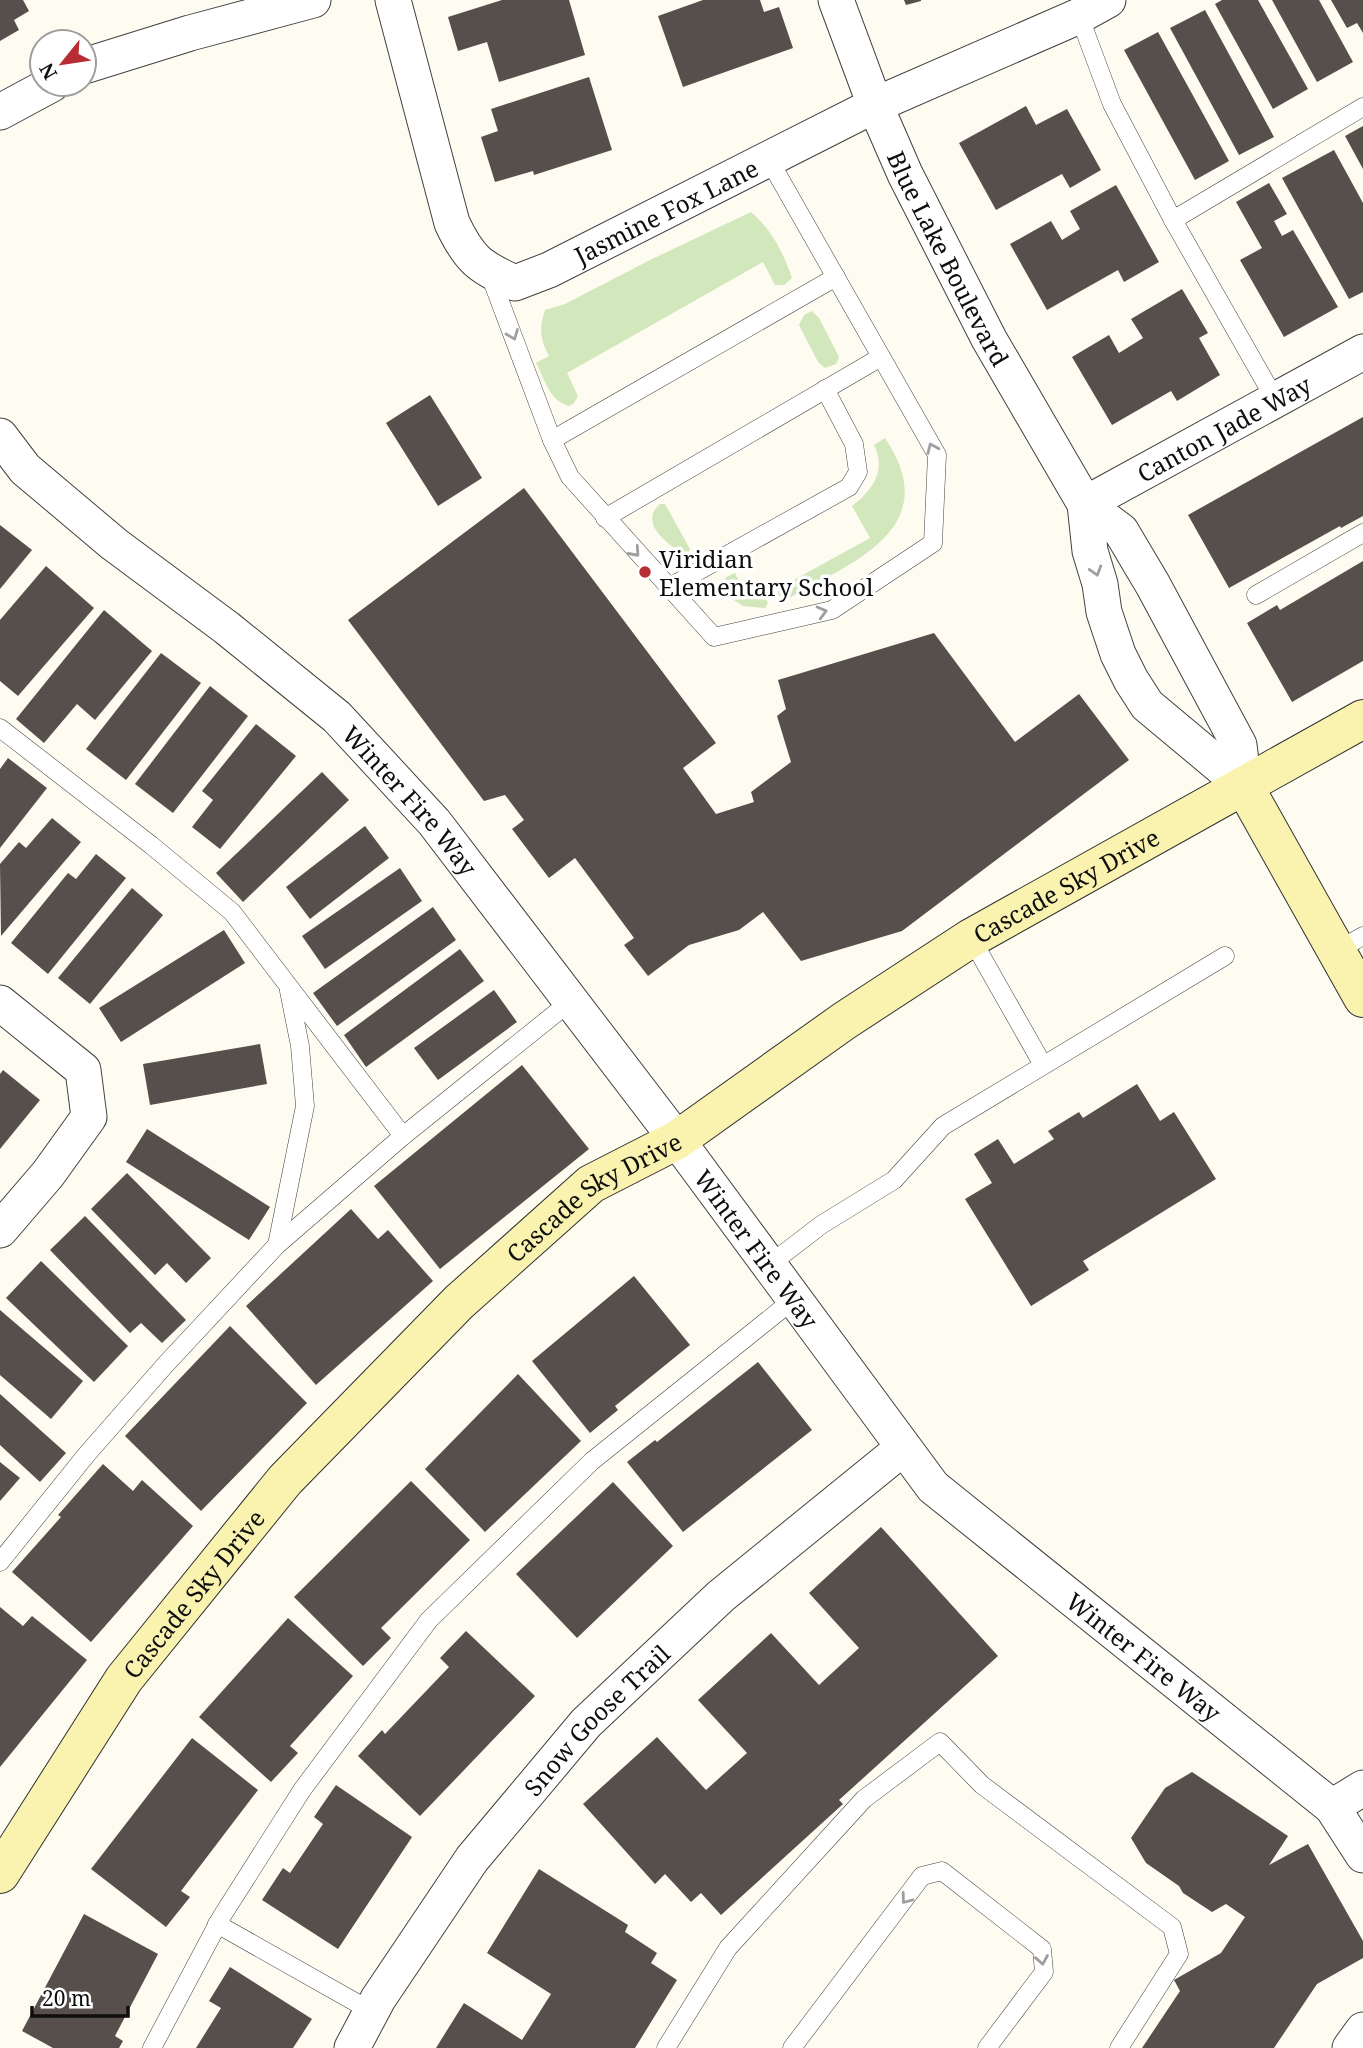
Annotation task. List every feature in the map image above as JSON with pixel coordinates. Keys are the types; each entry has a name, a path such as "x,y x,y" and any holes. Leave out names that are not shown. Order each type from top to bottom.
{"street":[{"path":"98,62 190,33 313,0"},
{"name":"Jasmine Fox Lane","path":"393,0 452,223 464,249 489,271 515,283 549,270 875,105 1087,5"},
{"name":"Blue Lake Boulevard","path":"836,0 875,105 905,174 989,339 1084,504 1090,551 1100,584 1104,612 1118,654 1131,680 1147,705 1244,786 1350,943 1363,998"},
{"path":"0,112 28,97"},
{"name":"Canton Jade Way","path":"1084,504 1363,352"},
{"name":"Winter Fire Way","path":"0,436 26,469 114,544 227,628 337,717 434,822 677,1140 933,1487 1332,1807 1363,1855"},
{"name":"Blue Lake Boulevard","path":"1084,504 1121,531 1153,585 1240,745 1244,786"},
{"name":"Cascade Sky Drive","path":"0,1874 124,1679 285,1480 459,1302 591,1184 677,1140 844,1021 971,938 1363,719"},
{"path":"0,1003 83,1070 89,1117 48,1174 0,1230"},
{"name":"Snow Goose Trail","path":"352,2048 371,2011 472,1859 586,1723 721,1596 903,1448"},
{"path":"1332,1807 1363,1788"},
{"path":"1350,2048 1363,2029"}],"lane":[{"path":"1087,5 1112,104 1173,220 1276,401"},
{"path":"1173,220 1363,107"},
{"path":"489,271 552,440 570,477 713,638 832,610 933,542 937,455 768,158"},
{"path":"552,440 836,277"},
{"path":"605,518 881,357"},
{"path":"668,588 849,487 858,472 855,444 825,389"},
{"path":"1256,595 1363,533"},
{"path":"0,729 151,845 232,912 402,1136"},
{"path":"971,938 1043,1065"},
{"path":"769,1265 821,1225 894,1180 943,1126 1225,956"},
{"path":"277,1245 305,1106 300,1046 288,988"},
{"path":"0,1562 87,1454 277,1245 402,1136 571,1001"},
{"path":"152,2048 218,1924 302,1790 429,1620 592,1461 793,1300"},
{"path":"666,2048 728,1948 864,1799 940,1742 982,1785 1172,1927 1179,1954 1119,2048"},
{"path":"792,2048 922,1876 942,1871 1042,1949 1045,1972 987,2048"},
{"path":"218,1924 371,2011"}],"green space":[{"path":"751,212 776,242 792,278 784,285 775,285 763,262 567,373 578,396 574,403 569,406 552,394 536,363 549,356 541,333 545,310 565,304"},
{"path":"812,311 819,318 839,357 836,364 825,368 818,362 799,325 804,315"},
{"path":"885,438 901,470 905,496 898,519 883,539 862,556 786,600 777,594 779,588 870,538 852,506 866,494 875,479 879,463 874,445"},
{"path":"660,504 665,504 690,549 688,553 681,553 668,543 653,525 654,511"},
{"path":"735,573 747,597 761,590 768,603 765,608 743,606 725,594 723,583 726,577"}],"building":[{"path":"0,0 23,0 29,11 14,20 19,30 0,41"},
{"path":"502,0 569,0 585,55 499,82 487,42 458,51 448,17"},
{"path":"703,0 760,0 764,12 779,7 793,48 683,87 658,16"},
{"path":"904,0 921,0 921,1 906,5"},
{"path":"1222,0 1258,0 1308,89 1273,109 1215,4"},
{"path":"1272,0 1319,0 1353,62 1317,82"},
{"path":"1331,0 1363,0 1363,33 1357,23 1347,28"},
{"path":"1205,10 1274,137 1239,155 1170,28"},
{"path":"1158,32 1229,161 1195,180 1124,50"},
{"path":"589,77 612,150 534,175 533,171 495,182 481,137 498,131 491,109"},
{"path":"1026,106 1036,125 1067,109 1101,170 1070,188 1062,174 996,210 959,143"},
{"path":"1363,126 1363,169 1345,136"},
{"path":"1334,150 1363,203 1363,292 1349,299 1282,178"},
{"path":"1269,183 1287,214 1274,221 1282,236 1293,230 1338,307 1284,337 1240,260 1262,248 1236,202"},
{"path":"1116,185 1159,262 1124,282 1118,270 1047,310 1010,244 1051,221 1062,240 1080,229 1070,211"},
{"path":"1182,289 1208,333 1199,338 1220,375 1177,401 1171,391 1112,425 1072,357 1109,335 1119,353 1143,338 1131,319"},
{"path":"430,395 482,478 438,506 386,423"},
{"path":"1363,417 1363,516 1229,588 1188,515"},
{"path":"524,488 716,743 683,768 716,814 754,802 751,792 791,762 777,716 786,709 778,680 934,633 1015,742 1079,694 1129,760 902,931 801,961 763,912 739,930 689,945 648,976 624,945 634,938 575,858 549,878 512,829 524,820 505,795 484,801 348,620"},
{"path":"0,525 32,550 0,589"},
{"path":"1363,561 1363,661 1292,702 1247,623 1277,605 1280,610"},
{"path":"46,566 94,608 18,696 0,681 0,620"},
{"path":"104,610 152,651 95,720 77,704 44,743 16,719"},
{"path":"161,653 201,683 126,780 86,749"},
{"path":"210,686 248,716 173,813 135,784"},
{"path":"256,724 296,756 220,849 192,827 213,800 202,791"},
{"path":"8,758 47,788 0,848 0,769"},
{"path":"322,772 349,800 243,902 216,873"},
{"path":"52,818 81,842 1,936 0,864 19,842 26,848"},
{"path":"365,826 389,858 310,919 286,887"},
{"path":"96,854 126,878 48,974 11,943 68,873 76,879"},
{"path":"400,868 422,901 325,969 302,936"},
{"path":"132,888 163,915 90,1004 58,978"},
{"path":"433,907 456,940 337,1026 313,993"},
{"path":"224,930 245,963 121,1042 99,1008"},
{"path":"460,949 484,981 366,1067 344,1035"},
{"path":"494,990 517,1022 438,1080 414,1048"},
{"path":"260,1044 267,1084 150,1105 143,1064"},
{"path":"522,1065 589,1149 440,1269 374,1186"},
{"path":"3,1070 40,1100 0,1149 0,1074"},
{"path":"1137,1084 1160,1121 1174,1112 1216,1179 1083,1261 1089,1270 1031,1306 965,1199 992,1183 974,1154 998,1139 1014,1164 1054,1139 1048,1131 1079,1112 1083,1118"},
{"path":"147,1129 270,1207 249,1240 126,1162"},
{"path":"127,1173 211,1258 186,1283 167,1263 155,1275 91,1209"},
{"path":"351,1209 378,1239 388,1230 433,1281 316,1385 246,1306"},
{"path":"85,1216 186,1320 162,1343 141,1323 130,1333 50,1250"},
{"path":"41,1261 128,1346 94,1382 6,1298"},
{"path":"634,1276 690,1345 615,1406 618,1410 590,1433 532,1361"},
{"path":"0,1310 83,1381 51,1419 0,1375"},
{"path":"230,1326 307,1403 201,1511 125,1436"},
{"path":"758,1362 812,1430 683,1532 627,1462 655,1440 657,1442"},
{"path":"518,1374 581,1441 485,1532 425,1469"},
{"path":"0,1394 66,1453 40,1482 0,1445"},
{"path":"0,1462 20,1478 0,1501"},
{"path":"103,1464 133,1491 142,1480 193,1526 91,1642 12,1572"},
{"path":"411,1481 470,1540 381,1628 391,1638 363,1666 294,1597"},
{"path":"613,1482 673,1546 577,1638 516,1574"},
{"path":"881,1527 998,1656 839,1800 843,1804 721,1915 701,1893 691,1902 665,1874 655,1884 583,1804 657,1737 706,1790 747,1753 698,1700 771,1633 819,1685 859,1648 809,1593"},
{"path":"0,1607 23,1626 32,1616 87,1660 0,1767"},
{"path":"288,1618 353,1676 290,1746 298,1753 271,1782 199,1717"},
{"path":"466,1631 535,1696 420,1816 358,1756 382,1730 385,1734 449,1667 440,1658"},
{"path":"192,1738 258,1790 181,1891 190,1897 166,1927 91,1869"},
{"path":"1192,1772 1288,1836 1269,1865 1308,1844 1363,1941 1363,1958 1317,1984 1274,2048 1142,2048 1180,1991 1174,1980 1221,1953 1245,1917 1226,1904 1212,1912 1183,1893 1179,1886 1146,1863 1131,1838 1165,1788"},
{"path":"336,1785 412,1837 338,1949 262,1900 283,1868 290,1873 323,1824 314,1817"},
{"path":"539,1869 628,1925 625,1932 657,1953 651,1963 677,1980 635,2048 436,2048 464,2003 522,2040 551,1994 487,1953"},
{"path":"84,1914 158,1954 115,2036 123,2041 119,2048 53,2048 22,2031"},
{"path":"230,1967 312,2019 293,2048 196,2048 221,2008 209,2001"}],"place":[{"name":"Viridian Elementary School","path":"645,572"}]}
